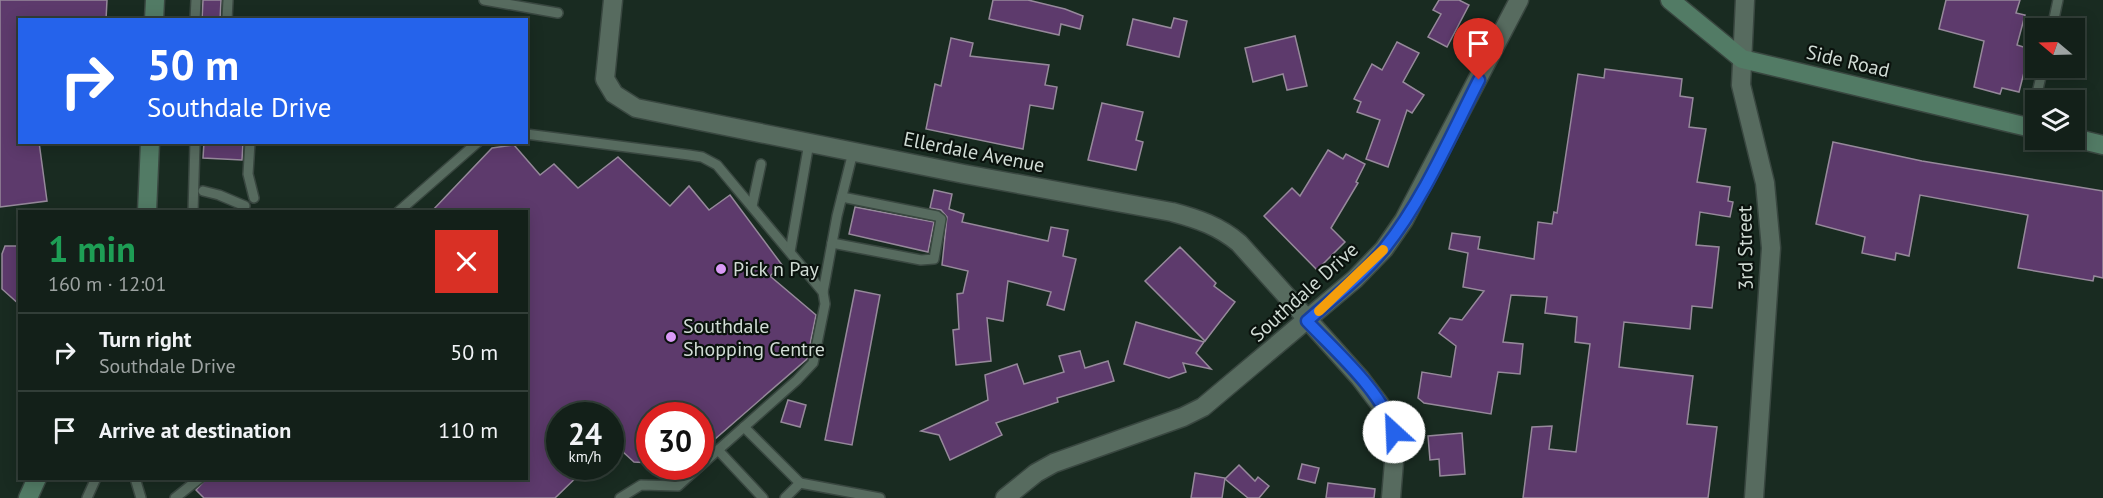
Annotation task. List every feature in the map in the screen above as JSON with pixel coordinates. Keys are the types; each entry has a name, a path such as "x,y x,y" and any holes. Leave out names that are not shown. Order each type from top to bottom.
{"street":[{"path":"154,0 154,18"},
{"name":"Ellerdale Avenue","path":"613,0 605,79 614,94 636,108 1195,218 1225,231 1239,243 1360,378 1388,415 1394,432 1395,450 1391,498"},
{"name":"Southdale Drive","path":"1005,498 1022,483 1054,463 1183,417 1203,407 1307,321 1369,265 1399,228 1443,150 1519,0"},
{"name":"Side Road","path":"1670,0 1742,59 2025,126"},
{"name":"3rd Street","path":"1745,0 1742,92 1765,183 1771,248 1754,498"},
{"path":"2085,141 2103,145"},
{"path":"147,210 150,144"},
{"path":"28,498 36,480"}],"lane":[{"path":"195,18 196,0"},
{"path":"227,18 228,0"},
{"path":"484,0 558,14"},
{"path":"2054,18 2058,0"},
{"path":"528,135 702,157 717,165 823,292"},
{"path":"790,252 809,143"},
{"path":"192,210 195,144"},
{"path":"250,144 248,174 254,198"},
{"path":"400,210 476,144"},
{"path":"714,454 813,363 825,304 823,292 832,243 853,152"},
{"path":"752,206 761,164"},
{"path":"203,192 219,195 245,206"},
{"path":"832,243 921,260 934,259 936,252 941,219 937,216 842,197"},
{"path":"744,427 800,483 880,498"},
{"path":"718,450 763,498"},
{"path":"87,498 95,480"},
{"path":"136,480 141,498"},
{"path":"175,498 198,480"},
{"path":"620,498 641,484 678,486 685,480"},
{"path":"785,498 800,483"}],"building":[{"path":"0,0 107,0 106,18 18,18 18,144 39,144 47,201 0,207"},
{"path":"203,0 221,0 220,18 202,18"},
{"path":"993,0 1028,0 1065,9 1083,16 1080,29 1061,24 1059,35 989,19"},
{"path":"1439,0 1459,0 1469,5 1447,47 1428,37 1441,14 1433,10"},
{"path":"1946,0 2020,0 2016,13 2025,15 2017,45 2025,47 2025,69 2019,92 2002,88 2000,94 1974,87 1984,41 1939,29"},
{"path":"1174,18 1187,21 1179,57 1127,45 1133,19 1171,28"},
{"path":"1295,36 1307,86 1287,90 1283,74 1253,82 1245,48"},
{"path":"951,38 973,43 970,56 1049,65 1045,85 1057,87 1053,109 1030,105 1023,149 926,129 935,84 941,86"},
{"path":"1397,42 1419,53 1403,82 1424,95 1412,113 1407,110 1388,167 1366,159 1380,120 1357,112 1361,102 1354,99 1372,64 1382,70"},
{"path":"1605,69 1682,79 1680,96 1693,98 1689,127 1706,129 1697,182 1730,187 1728,201 1733,202 1730,217 1700,212 1696,245 1719,247 1712,308 1692,306 1690,329 1624,322 1619,367 1693,376 1687,424 1717,427 1708,498 1523,498 1532,427 1552,426 1549,449 1576,452 1590,344 1575,342 1577,317 1545,313 1547,297 1511,295 1503,342 1523,344 1520,374 1498,372 1491,414 1424,403 1418,398 1422,372 1451,377 1456,346 1439,333 1450,318 1462,320 1484,291 1463,287 1468,253 1449,249 1452,233 1480,237 1478,249 1534,259 1538,222 1552,224 1554,212 1557,213 1578,74 1604,78"},
{"path":"1102,103 1143,112 1136,140 1143,142 1136,170 1088,160"},
{"path":"1833,142 1922,161 2103,191 2103,278 2094,276 2093,281 2018,268 2028,215 1920,195 1909,256 1896,253 1895,260 1862,253 1865,237 1816,224"},
{"path":"204,144 243,144 242,160 203,158"},
{"name":"Southdale Shopping Centre","path":"514,145 540,175 554,164 578,188 618,157 670,206 689,186 709,210 730,195 782,265 770,276 816,315 807,359 714,440 714,402 636,402 636,462 624,453 624,402 546,402 546,480 574,480 555,498 204,498 196,490 205,480 528,480 528,210 433,210 492,148"},
{"path":"1328,150 1343,159 1346,154 1365,164 1356,182 1358,183 1331,228 1345,242 1317,270 1264,216 1292,188 1300,196"},
{"path":"934,190 952,194 949,209 964,214 962,222 1048,241 1051,227 1068,230 1063,256 1076,259 1064,310 1047,305 1051,292 1008,281 1003,321 987,318 991,361 956,365 953,330 959,329 957,294 963,293 968,271 942,265 947,217 941,210 930,208"},
{"path":"855,207 934,222 928,252 849,234"},
{"path":"5,246 18,246 18,303 2,289 2,254"},
{"path":"1180,247 1216,283 1214,286 1235,302 1205,341 1145,281"},
{"path":"855,290 880,295 852,445 825,440"},
{"path":"1136,322 1204,342 1196,353 1211,369 1183,363 1186,372 1169,378 1124,364"},
{"path":"1080,351 1085,368 1108,361 1114,381 1057,398 1058,402 996,423 1002,435 950,460 939,435 921,431 988,400 985,375 1017,364 1024,384 1064,372 1059,356"},
{"path":"788,400 806,405 800,427 781,422"},
{"path":"1462,433 1465,474 1440,476 1439,459 1430,460 1428,436"},
{"path":"1302,464 1319,468 1315,483 1298,479"},
{"path":"1239,465 1255,481 1258,477 1269,486 1259,498 1248,498 1225,479"},
{"path":"1195,473 1225,478 1222,498 1191,498"},
{"path":"1328,483 1375,489 1374,498 1326,498"}],"slow traffic":[{"path":"1319,311 1383,250"}],"place":[{"name":"Pick n Pay","path":"721,269"},
{"name":"Southdale Shopping Centre","path":"671,337"}],"route":[{"path":"1394,432 1392,423 1377,398 1307,321 1355,279 1394,236 1418,197 1479,80"}]}
